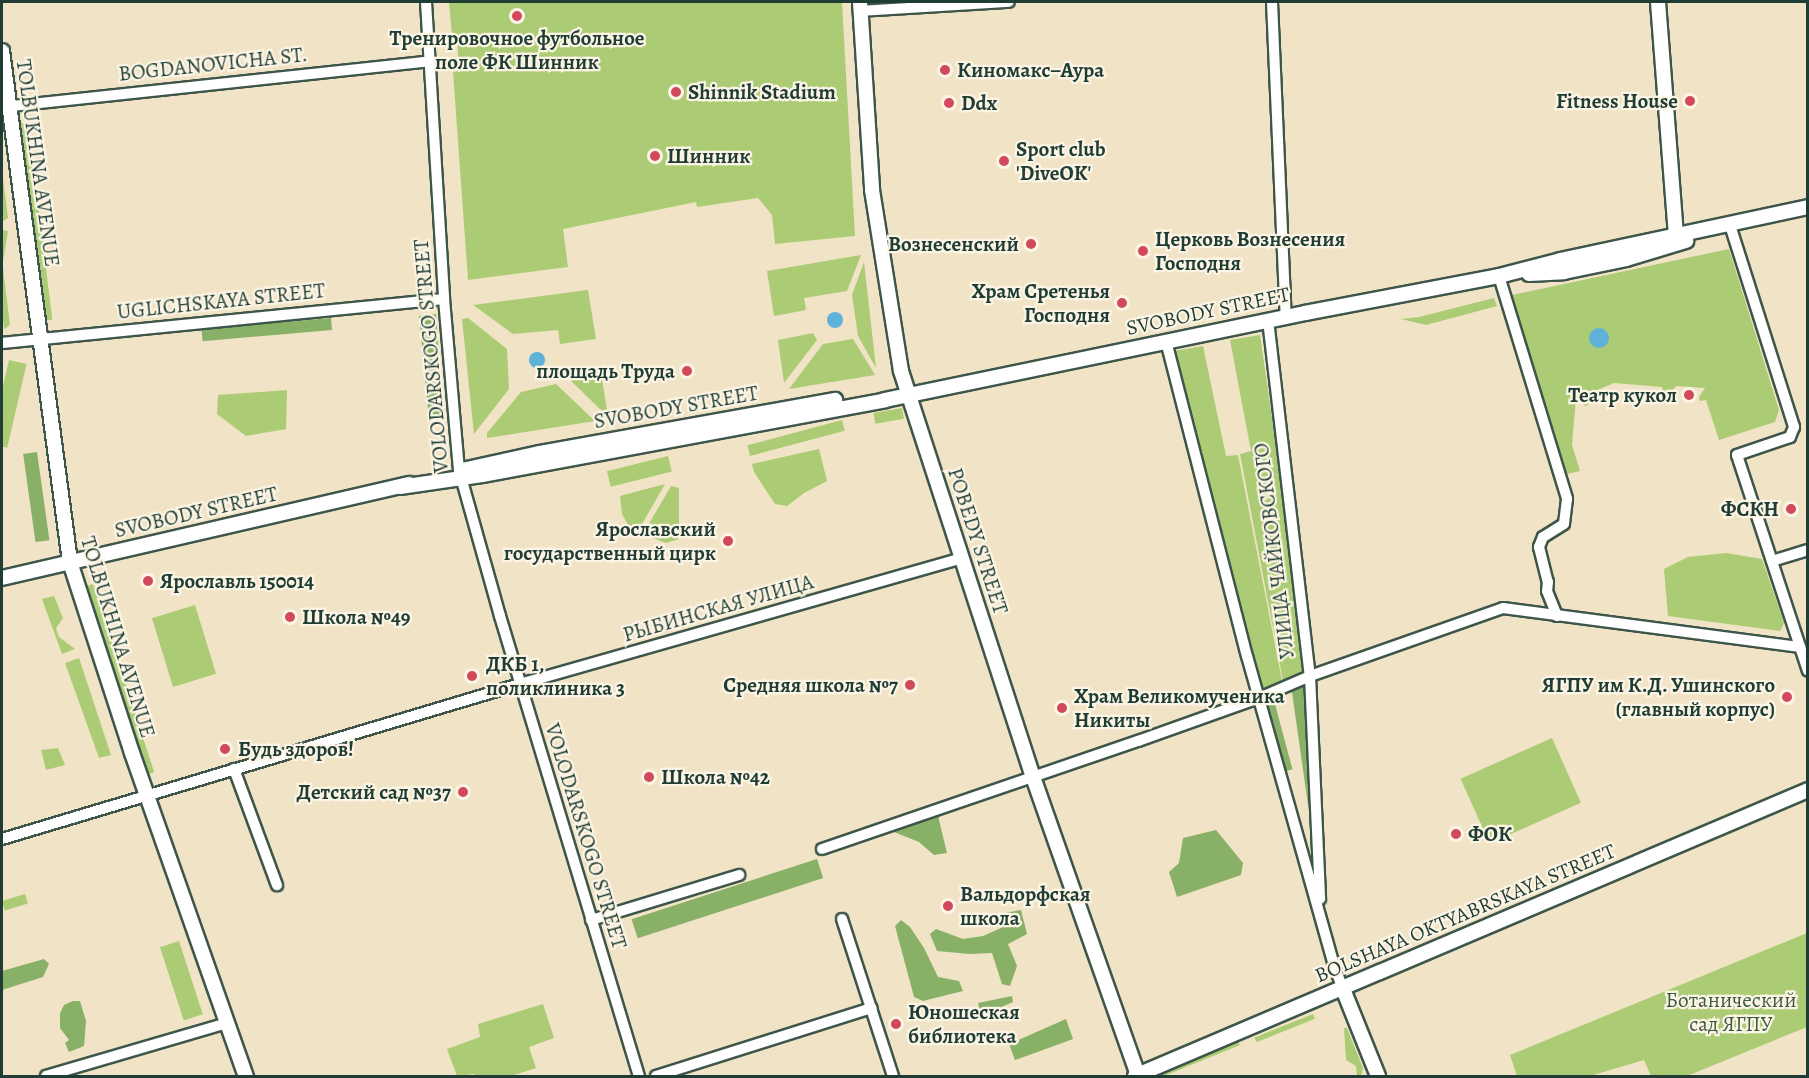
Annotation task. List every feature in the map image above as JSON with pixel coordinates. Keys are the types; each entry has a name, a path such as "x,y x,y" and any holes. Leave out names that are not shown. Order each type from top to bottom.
{"main road":[{"path":"1658,2 1681,238"},
{"name":"POBEDY STREET","path":"860,6 872,190 895,344 907,392 1136,1076"},
{"name":"TOLBUKHINA AVENUE","path":"2,51 5,107 41,339 70,562 146,796 246,1077"},
{"name":"SVOBODY STREET","path":"1562,266 1808,207"},
{"name":"SVOBODY STREET","path":"2,578 460,474 962,383 1268,320 1667,247 1681,238"},
{"name":"BOLSHAYA OKTYABRSKAYA STREET","path":"1136,1076 1808,790"},
{"name":"УЛИЦА ЧАЙКОВСКОГО","path":"1343,989 1378,1077"}],"street":[{"name":"VOLODARSKOGO STREET","path":"426,2 444,299 460,474 520,684 639,1077"},
{"path":"860,6 1009,2"},
{"path":"1272,2 1286,317"},
{"name":"BOGDANOVICHA ST.","path":"5,107 429,61"},
{"path":"1730,225 1794,427 1790,437 1737,455 1808,671"},
{"path":"1499,276 1567,500 1564,524 1543,537 1539,547 1548,582 1547,591 1557,616"},
{"name":"UGLICHSKAYA STREET","path":"2,343 444,299"},
{"name":"УЛИЦА ЧАЙКОВСКОГО","path":"1268,320 1310,676 1321,920"},
{"name":"УЛИЦА ЧАЙКОВСКОГО","path":"1166,341 1259,698 1321,920 1343,989"},
{"path":"1772,561 1808,549"},
{"name":"РЫБИНСКАЯ УЛИЦА","path":"2,838 520,684 962,558"},
{"path":"822,849 1259,698 1310,676 1503,608 1800,646"},
{"path":"234,770 277,885"},
{"path":"591,920 739,875"},
{"path":"842,919 893,1077"},
{"path":"656,1077 872,1008"},
{"path":"46,1077 227,1023"}],"green space":[{"name":"Шинник","path":"449,2 842,2 855,236 775,244 772,215 758,198 697,207 696,202 563,229 568,267 468,280 453,72 459,71 457,36 452,36"},
{"path":"28,122 52,320 42,321 18,123"},
{"path":"2,169 8,218 2,222"},
{"path":"2,230 8,231 2,268"},
{"path":"1729,249 1779,410 1775,422 1719,440 1706,400 1700,401 1699,397 1705,388 1676,386 1665,400 1662,387 1614,383 1586,395 1589,404 1585,406 1576,398 1572,445 1580,471 1567,474 1512,295"},
{"path":"861,255 847,291 804,298 806,310 774,316 767,271"},
{"path":"2,260 10,325 4,329 2,309"},
{"path":"864,262 876,368 858,336 852,295"},
{"path":"588,290 596,339 560,344 558,330 513,334 473,305"},
{"path":"1494,298 1497,306 1426,325 1401,319 1419,317"},
{"path":"436,314 443,417 429,419 419,316"},
{"path":"331,318 332,330 203,341 201,329"},
{"path":"468,318 507,349 509,389 474,434 462,319"},
{"path":"813,333 817,340 784,383 778,340"},
{"path":"1260,335 1309,675 1284,686 1240,454 1251,451 1230,340"},
{"path":"853,339 875,375 789,389 823,344"},
{"path":"1203,346 1226,456 1238,455 1283,686 1259,697 1174,351"},
{"path":"9,360 27,364 7,448 2,447 2,390"},
{"path":"600,367 607,410 603,412 564,374 564,371"},
{"path":"556,384 595,421 487,438 487,433 521,392"},
{"path":"287,390 286,429 246,436 217,414 218,395"},
{"path":"902,408 904,419 875,424 873,413"},
{"path":"842,420 845,431 750,456 747,445"},
{"path":"819,449 827,481 804,493 787,506 775,504 754,472 752,464"},
{"path":"37,452 49,540 36,542 23,454"},
{"path":"668,456 672,472 611,487 607,471"},
{"path":"665,484 638,531 628,525 622,514 620,496"},
{"path":"671,486 679,488 679,539 666,543 643,534"},
{"path":"1726,553 1762,559 1784,623 1780,631 1668,616 1664,569 1688,557"},
{"path":"93,584 154,772 146,775 84,587"},
{"path":"54,596 63,618 56,628 59,637 75,649 62,654 42,599"},
{"path":"195,605 216,674 173,687 152,618"},
{"path":"79,658 111,755 99,758 65,663"},
{"path":"1309,677 1315,825 1311,826 1291,685"},
{"path":"1272,693 1292,769 1280,773 1259,696"},
{"path":"1552,738 1581,803 1490,844 1461,779"},
{"path":"58,748 65,765 46,770 41,750"},
{"path":"939,812 947,853 934,855 919,842 889,830"},
{"path":"1216,830 1243,863 1241,875 1177,897 1169,872 1179,863 1183,838"},
{"path":"817,859 823,878 638,938 632,919"},
{"path":"25,894 28,904 5,911 2,901"},
{"path":"1021,910 1027,934 1008,944 1017,966 1010,986 1002,984 992,953 937,951 930,934 936,929 963,939 983,936 1001,928 1000,914"},
{"path":"901,920 910,927 924,948 938,977 959,981 963,991 923,1001 914,997 895,926"},
{"name":"Ботанический сад ЯГПУ","path":"1807,933 1807,1027 1687,1076 1651,1076 1644,1060 1590,1076 1517,1076 1510,1055"},
{"path":"179,941 203,1014 184,1020 160,947"},
{"path":"44,959 49,964 43,977 2,990 2,971"},
{"path":"1012,996 1013,1002 992,1011 980,1012 978,1003"},
{"path":"80,1001 86,1021 84,1046 69,1052 65,1043 69,1040 60,1028 60,1013 64,1005"},
{"path":"543,1004 554,1038 529,1047 536,1068 511,1076 475,1076 474,1074 457,1076 447,1049 480,1037 478,1024"},
{"path":"1313,1014 1315,1019 1256,1042 1255,1038"},
{"path":"1066,1019 1073,1039 1015,1060 1009,1044"},
{"path":"1344,1028 1347,1028 1363,1068 1361,1076 1357,1076 1356,1066 1346,1060"},
{"path":"1237,1041 1240,1045 1164,1076 1151,1076"}],"water":[{"path":"835,312 843,320 835,328 827,320"},
{"path":"1599,328 1606,331 1609,338 1606,345 1599,348 1592,345 1589,338 1592,331"},
{"path":"537,352 545,360 537,368 529,360"}],"place":[{"name":"Тренировочное футбольное поле ФК Шинник","path":"517,16"},
{"name":"Киномакс–Аура","path":"945,70"},
{"name":"Shinnik Stadium","path":"676,92"},
{"name":"Fitness House","path":"1690,101"},
{"name":"Ddx","path":"949,103"},
{"name":"Шинник","path":"655,156"},
{"name":"Sport club 'DiveOK'","path":"1004,161"},
{"name":"Вознесенский","path":"1031,244"},
{"name":"Церковь Вознесения Господня","path":"1143,251"},
{"name":"Храм Сретенья Господня","path":"1122,303"},
{"name":"площадь Труда","path":"687,371"},
{"name":"Театр кукол","path":"1689,395"},
{"name":"ФСКН","path":"1791,509"},
{"name":"Ярославский государственный цирк","path":"728,541"},
{"name":"Ярославль 150014","path":"148,581"},
{"name":"Школа №49","path":"290,617"},
{"name":"ДКБ 1, поликлиника 3","path":"472,676"},
{"name":"Средняя школа №7","path":"910,685"},
{"name":"ЯГПУ им К.Д. Ушинского (главный корпус)","path":"1787,697"},
{"name":"Храм Великомученика Никиты","path":"1062,708"},
{"name":"Будь здоров!","path":"225,749"},
{"name":"Школа №42","path":"649,777"},
{"name":"Детский сад №37","path":"463,792"},
{"name":"ФОК","path":"1456,834"},
{"name":"Вальдорфская школа","path":"948,906"},
{"name":"Юношеская библиотека","path":"896,1024"}]}
